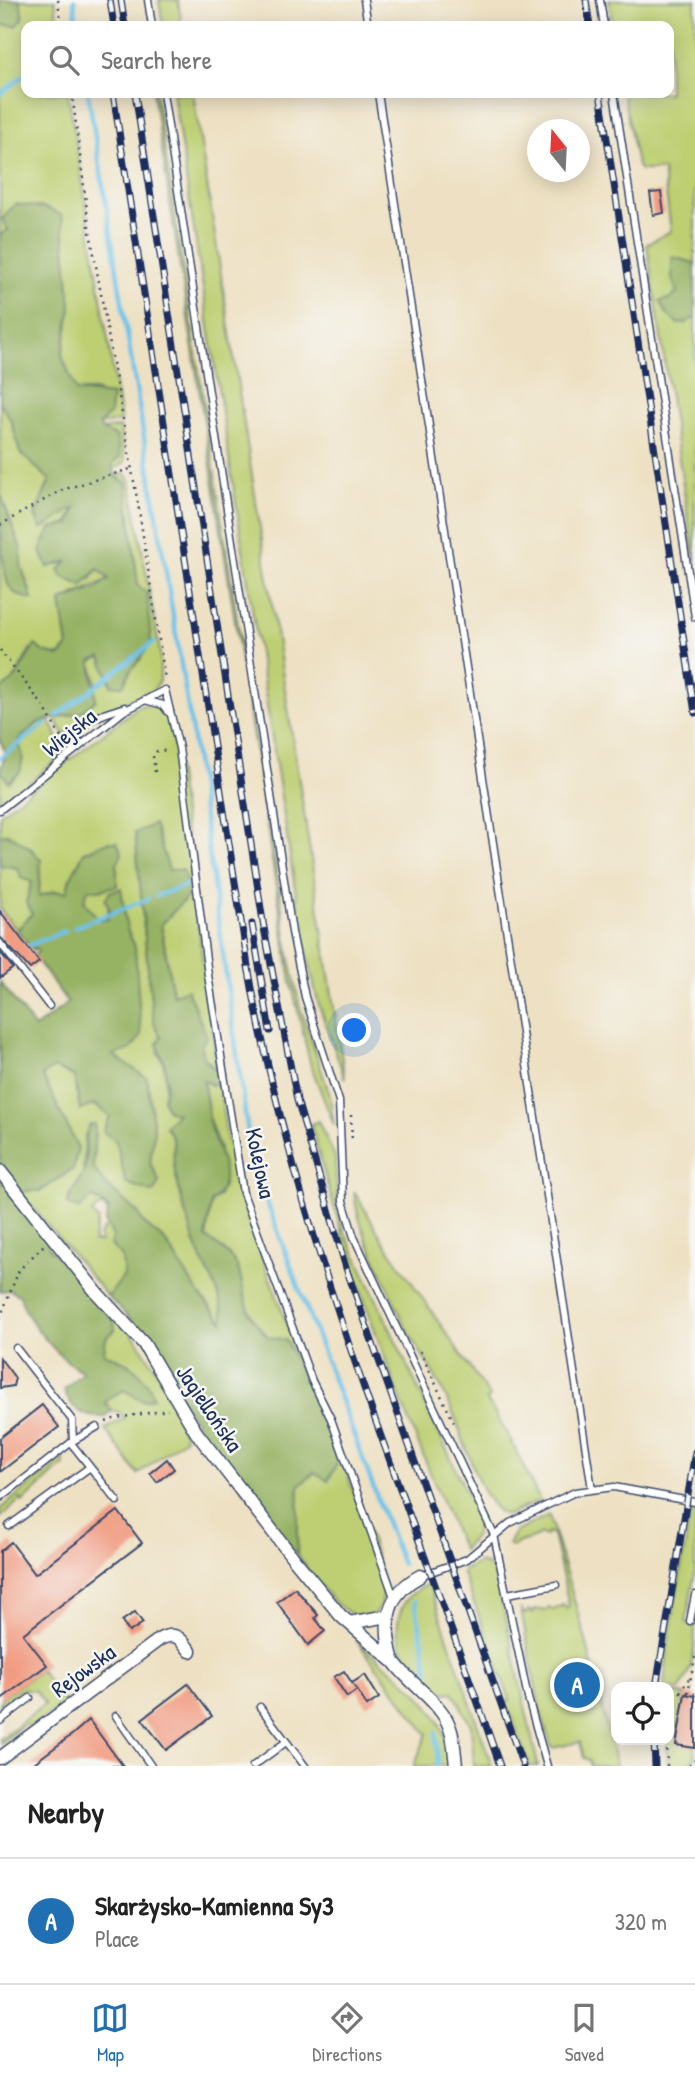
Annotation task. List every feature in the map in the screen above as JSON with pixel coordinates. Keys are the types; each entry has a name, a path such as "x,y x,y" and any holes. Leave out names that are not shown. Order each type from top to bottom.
{"street":[{"name":"Jagiellońska","path":"0,1171 97,1293 144,1344 196,1432 238,1487 349,1623 393,1661"},
{"path":"420,1576 405,1585 394,1597 388,1616 393,1661 444,1716 452,1730 456,1766"},
{"path":"349,1623 388,1616"},
{"name":"Rejowska","path":"1,1756 160,1639 172,1634 190,1651"}],"lane":[{"path":"148,0 151,21"},
{"path":"364,0 367,21"},
{"path":"600,0 603,21"},
{"path":"164,98 292,933 305,997 341,1112 341,1174 346,1214 354,1237 494,1535 532,1713 547,1766"},
{"path":"379,98 592,1489"},
{"path":"615,98 695,617"},
{"name":"Wiejska","path":"0,810 71,753 114,714 165,690"},
{"name":"Kolejowa","path":"165,690 179,748 208,975 243,1193 312,1381 331,1419 394,1597"},
{"path":"146,700 163,705 172,716"},
{"path":"71,753 78,730 88,721 114,714"},
{"path":"0,943 49,1006"},
{"path":"16,1348 72,1420 72,1442 117,1501"},
{"path":"0,1498 72,1442 97,1427"},
{"path":"9,1527 90,1467"},
{"path":"420,1576 467,1559 494,1535 551,1503 592,1489 614,1487 695,1502"},
{"path":"507,1594 556,1585"},
{"path":"690,1621 695,1595"},
{"path":"0,1721 30,1698"},
{"path":"260,1707 305,1766"},
{"path":"116,1716 151,1766"},
{"path":"253,1766 286,1742"}],"path":[{"path":"58,0 60,21"},
{"path":"73,98 89,226 163,653 165,690"},
{"path":"0,525 35,502 62,490 130,469"},
{"path":"0,650 44,708 71,753"},
{"path":"155,772 153,756 157,751 179,748"},
{"path":"350,1107 352,1150"},
{"path":"0,1318 19,1270 52,1237"},
{"path":"418,1349 454,1418 456,1429"},
{"path":"97,1427 116,1418 183,1407"},
{"path":"688,1693 695,1657"},
{"path":"680,1692 691,1676"},
{"path":"674,1697 675,1691 695,1695"},
{"path":"667,1745 667,1766"},
{"path":"689,1766 695,1760"}],"green space":[{"path":"0,0 55,0 57,21 21,21 21,98 69,98 121,421 99,425 98,391 76,391 62,356 71,308 8,230 0,235"},
{"path":"0,0 20,0 23,18 17,26 0,25"},
{"path":"159,0 178,0 181,21 162,21"},
{"path":"609,0 695,0 695,263 674,263 672,278 677,292 672,298 695,317 695,565 647,244 671,231 663,170 641,170 637,165 624,98 674,98 674,21 612,21"},
{"path":"154,98 157,98 289,955 300,1007 330,1096 334,1125 311,1066 291,982"},
{"path":"174,98 194,98 345,1079 318,1002 301,927"},
{"path":"15,204 46,208 62,215 71,308 62,356 76,391 112,395 110,414 99,425 102,430 116,436 120,457 112,465 116,477 126,483 138,586 147,593 151,644 131,670 123,686 112,685 101,657 91,661 96,700 82,712 39,722 18,740 23,757 20,772 9,782 0,770 6,754 0,740 0,690 13,681 35,645 44,652 60,656 68,646 61,601 96,588 109,579 98,569 82,586 63,577 59,570 68,561 48,567 40,550 51,528 70,524 76,507 41,529 35,515 50,480 20,453 11,420 0,403 0,235 8,230 2,219"},
{"path":"672,257 695,263 695,317 686,323 678,324 666,313 660,301 672,298 677,292 672,278"},
{"path":"0,403 11,420 20,453 50,480 35,515 41,528 76,506 48,567 70,560 59,570 91,579 98,569 109,579 61,601 68,646 59,656 30,649 13,682 0,690 0,533 6,566 31,593 21,565 21,549 0,493"},
{"path":"120,427 125,462 113,470 102,430"},
{"path":"115,474 126,474 130,480 160,652 160,680 153,691 88,717 65,735 55,719 82,712 97,686 91,661 101,656 111,685 141,659 138,586 126,483"},
{"path":"0,493 21,549 21,565 32,599 13,592 6,579"},
{"path":"150,704 166,718 173,738 226,1134 249,1222 318,1407 286,1340 268,1337 252,1318 236,1264 220,1247 206,1238 211,1202 220,1195 219,1147 209,1119 203,1080 211,1085 209,1062 203,1057 187,990 173,996 161,925 189,894 169,871 164,857 142,909 152,1010 155,1026 162,1036 158,1053 165,1075 163,1099 177,1113 173,1119 174,1158 195,1243 223,1301 223,1323 199,1294 165,1241 105,1184 93,1167 95,1124 85,1134 83,1174 69,1196 68,1203 85,1202 93,1197 109,1210 108,1212 102,1205 92,1213 98,1220 93,1242 101,1242 99,1236 107,1225 113,1236 110,1244 122,1257 124,1276 108,1297 19,1191 41,1191 73,1169 78,1148 42,1075 54,1068 74,1076 76,1093 111,1116 126,1183 159,1181 150,1163 154,1131 147,1078 112,1055 135,947 127,929 121,889 110,892 107,921 98,919 84,901 88,889 99,890 117,885 117,864 108,842 84,852 67,892 55,891 38,897 40,877 32,849 8,834 0,834 0,814 139,706"},
{"path":"49,720 59,744 58,759 0,806 0,770 9,782 23,757 18,740 39,722"},
{"path":"154,824 169,870 183,870 190,894 161,925 173,995 187,989 207,1037 201,1045 203,1057 219,1073 216,1085 203,1081 211,1131 224,1173 219,1193 211,1202 206,1238 220,1247 236,1264 246,1301 256,1324 268,1337 286,1340 341,1456 328,1481 314,1472 299,1486 297,1555 214,1453 139,1328 108,1297 124,1276 122,1257 110,1244 113,1236 105,1222 109,1209 93,1197 79,1209 68,1204 85,1168 87,1130 90,1124 95,1124 93,1167 105,1184 165,1241 199,1294 223,1322 220,1300 198,1251 183,1204 174,1166 173,1141 165,1126 177,1113 168,1111 163,1099 167,1083 164,1062 157,1044 161,1036 155,1026 152,1010 135,833"},
{"path":"0,834 16,839 41,860 39,896 55,891 67,892 69,881 84,852 108,842 117,842 122,854 117,864 117,886 99,890 88,889 84,901 98,919 107,920 110,910 105,899 110,892 121,888 127,929 135,947 141,1036 130,1050 113,1055 147,1078 154,1131 150,1163 159,1181 154,1193 126,1183 116,1141 103,1132 110,1116 95,1104 80,1110 74,1076 54,1068 42,1075 78,1148 73,1169 40,1191 19,1191 0,1166 0,982 35,1028 68,1003 34,956 38,951 35,948 33,950 17,930 32,914 26,902 32,882 21,878 18,868 0,865"},
{"path":"0,865 18,868 32,882 26,902 32,914 17,930 0,909"},
{"path":"318,1121 335,1157 337,1202 344,1230 478,1517 476,1534 463,1550 398,1393 360,1287 311,1124"},
{"path":"0,1177 46,1234 50,1250 66,1261 114,1322 115,1330 106,1338 104,1353 120,1360 141,1375 153,1397 144,1401 124,1390 110,1397 105,1403 112,1410 105,1417 85,1414 70,1403 64,1390 83,1372 45,1339 29,1317 20,1296 10,1290 0,1291"},
{"path":"354,1191 382,1239 490,1397 487,1400 510,1439 540,1501 507,1515 490,1501 475,1472 450,1405 403,1322 360,1220"},
{"path":"103,1305 132,1333 177,1402 177,1416 185,1438 138,1474 105,1429 125,1418 117,1411 112,1412 104,1404 110,1397 124,1390 144,1401 153,1397 128,1363 104,1353"},
{"path":"341,1456 379,1566 382,1602 370,1617 358,1616 338,1605 297,1555 299,1486 315,1472 328,1480"},
{"path":"64,1459 64,1465 0,1518 0,1509"},
{"path":"691,1511 695,1512 695,1573 686,1622 695,1625 695,1642 691,1667 679,1690 674,1689 674,1682 664,1682 668,1644"},
{"path":"549,1515 587,1644 616,1766 591,1766 589,1760 584,1758 580,1742 552,1748 540,1710 521,1610 525,1614 529,1610 532,1613 536,1609 546,1611 549,1607 553,1610 563,1605 567,1609 569,1605 553,1534 541,1534 513,1547 508,1544 515,1532"},
{"path":"479,1562 492,1568 498,1583 538,1766 530,1766 506,1702 510,1700 462,1571"},
{"path":"429,1584 492,1766 474,1766 471,1725 453,1692 445,1693 425,1678 408,1660 402,1649 398,1627 403,1606 409,1597"},
{"path":"356,1640 418,1694 430,1709 447,1744 451,1766 414,1766 427,1734"},
{"path":"40,1670 65,1703 35,1725 22,1726 1,1743 0,1739 45,1704 35,1691 22,1689 0,1705 0,1700"},
{"path":"675,1693 685,1695 676,1744 695,1747 695,1758 687,1766 668,1766 667,1745 674,1745"}],"building":[{"path":"661,192 664,213 653,215 650,193"},
{"path":"0,911 39,962 30,969 0,937"},
{"path":"0,952 13,968 0,978"},
{"path":"0,1358 15,1378 13,1386 0,1388"},
{"path":"42,1405 59,1427 0,1472 0,1438"},
{"path":"167,1459 174,1469 157,1482 150,1473"},
{"path":"118,1511 142,1543 23,1634 47,1665 0,1700 0,1551 11,1542 35,1574"},
{"path":"295,1588 318,1615 315,1618 325,1631 308,1645 277,1602"},
{"path":"135,1612 143,1623 129,1632 122,1621"},
{"path":"583,1670 587,1698 572,1700 568,1672"},
{"path":"344,1671 352,1683 365,1675 379,1698 367,1706 357,1690 347,1697 334,1677"},
{"path":"188,1684 212,1716 166,1750 142,1719"},
{"path":"685,1694 695,1696 695,1748 676,1745"},
{"path":"89,1720 123,1766 30,1766 73,1734"}],"waterway":[{"path":"74,0 76,21"},
{"path":"0,94 21,78"},
{"path":"89,98 192,732 252,1162 402,1564"},
{"path":"57,716 154,642"},
{"path":"0,758 45,724"},
{"path":"157,896 187,885"},
{"path":"75,927 148,899"},
{"path":"30,945 65,931"},
{"path":"415,1601 428,1671"},
{"path":"436,1733 438,1766"}],"railway":[{"path":"110,0 113,21"},
{"path":"121,0 124,21"},
{"path":"586,0 589,21"},
{"path":"114,98 248,966 269,1069 295,1171 325,1271 500,1766"},
{"path":"136,98 264,928 297,1100 346,1268 523,1766"},
{"path":"601,98 695,713"},
{"path":"252,924 270,1031"},
{"path":"657,1682 695,1452"},
{"path":"654,1745 655,1766"}],"place":[{"name":"Skarżysko-Kamienna Sy3","path":"577,1685"}]}
